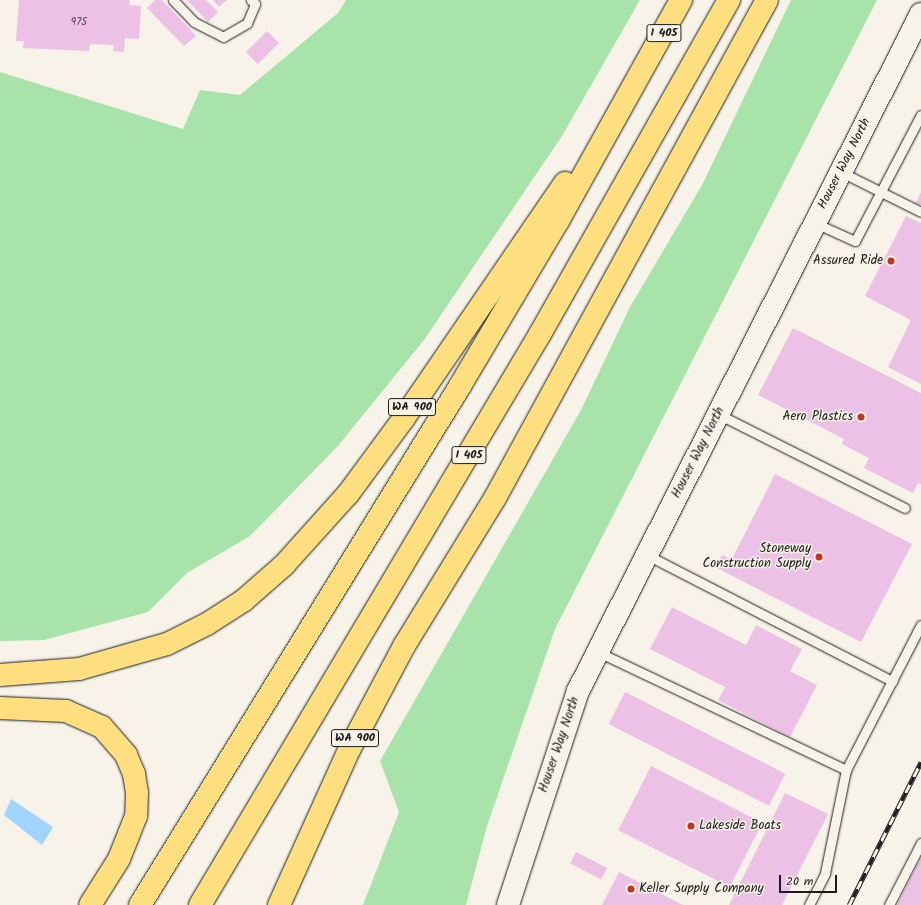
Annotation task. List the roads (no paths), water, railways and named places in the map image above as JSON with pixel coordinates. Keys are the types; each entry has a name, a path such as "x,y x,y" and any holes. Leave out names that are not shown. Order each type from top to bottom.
{"highway":[{"name":"I 405","path":"140,905 460,386 646,66 681,0"},
{"name":"I 405","path":"200,905 512,381 729,0"},
{"name":"WA 900","path":"278,905 350,748 404,646 495,498 767,0"},
{"name":"WA 900","path":"6,673 79,669 167,644 208,624 244,601 284,565 348,494 404,418 646,66"},
{"path":"0,708 66,710 102,727 126,755 134,774 138,793 136,816 131,834 110,875 90,905"},
{"path":"0,722 10,716 35,709"}],"street":[{"name":"Houser Way North","path":"508,905 578,691 921,14"}],"lane":[{"path":"173,0 194,22 223,37 247,23 255,4 251,0"},
{"path":"815,223 855,241 921,115"},
{"path":"841,172 921,212"},
{"path":"718,414 904,508"},
{"path":"647,554 892,681"},
{"path":"809,905 825,873 846,770 921,625"},
{"path":"598,652 846,770"},
{"path":"890,905 921,843"}],"water":[{"path":"11,799 53,827 42,845 4,815"}],"railway":[{"path":"849,905 921,762"}],"place":[{"name":"Assured Ride","path":"891,261"},
{"name":"Aero Plastics","path":"861,417"},
{"name":"Stoneway Construction Supply","path":"819,557"},
{"name":"Lakeside Boats","path":"691,826"},
{"name":"Keller Supply Company","path":"631,889"}]}
